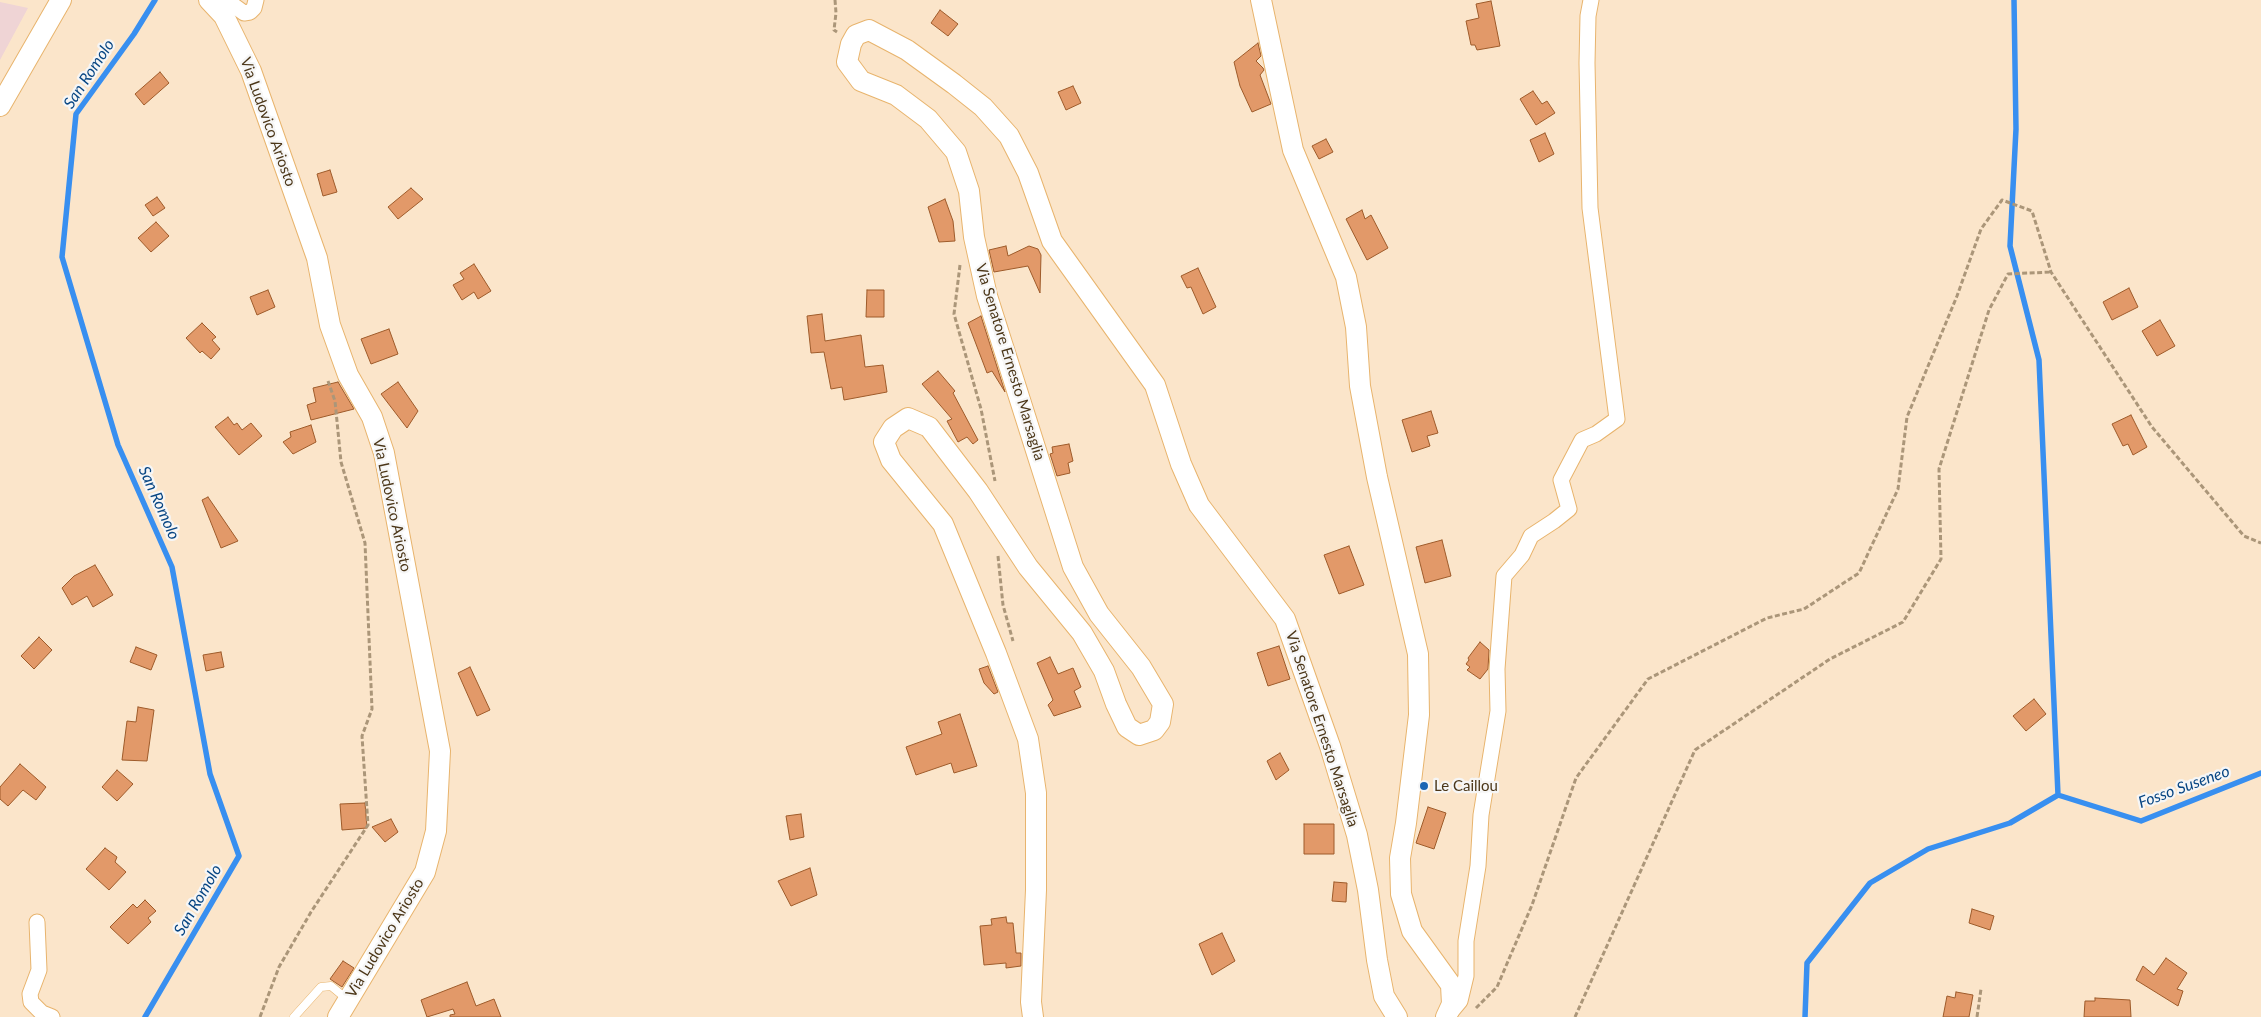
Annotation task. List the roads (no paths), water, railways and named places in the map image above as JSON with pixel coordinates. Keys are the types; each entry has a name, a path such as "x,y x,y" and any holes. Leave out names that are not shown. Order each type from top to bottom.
{"street":[{"path":"0,106 61,0"},
{"name":"Via Ludovico Ariosto","path":"209,0 224,16 251,71 317,258 330,325 348,376 372,417 384,453 440,751 436,831 424,872 338,1017"},
{"path":"226,0 244,13 250,12 254,8 256,0"},
{"path":"1261,0 1293,150 1346,277 1356,327 1360,386 1377,477 1418,654 1419,715 1400,858 1401,894 1412,931 1451,985 1452,1004 1447,1017"},
{"path":"1447,1017 1460,1001 1466,976 1466,941 1478,866 1480,815 1498,711 1497,668 1504,576 1522,555 1531,536 1569,509 1561,480 1582,440 1596,434 1617,419 1590,208 1587,63 1588,16 1591,0"},
{"name":"Via Senatore Ernesto Marsaglia","path":"1033,1017 1031,1002 1036,890 1036,793 1028,739 996,652 943,524 891,460 884,442 894,428 908,418 929,427 981,496 1028,568 1082,633 1104,671 1127,727 1139,736 1154,730 1160,722 1162,704 1141,667 1098,614 1073,568 987,296 974,238 969,191 956,152 928,119 896,95 861,81 847,62 850,44 856,35 869,30 907,50 983,107 1008,136 1028,173 1052,241 1155,385 1181,464 1199,505 1285,619 1324,729 1357,835 1368,890 1377,960 1384,996 1397,1017"},
{"path":"37,922 38,970 30,994 31,1002 42,1013 52,1017"}],"lane":[{"path":"294,1017 321,987 331,986 348,1000"}],"waterway":[{"name":"San Romolo","path":"145,1017 239,856 210,774 172,567 118,445 62,257 76,114 134,34 155,0"},
{"path":"2014,0 2016,129 2010,246 2039,360 2058,795"},
{"name":"Fosso Suseneo","path":"2058,795 2141,821 2261,773"},
{"path":"1805,1017 1807,963 1870,883 1928,849 2010,823 2058,795"}],"place":[{"name":"Le Caillou","path":"1424,786"}]}
